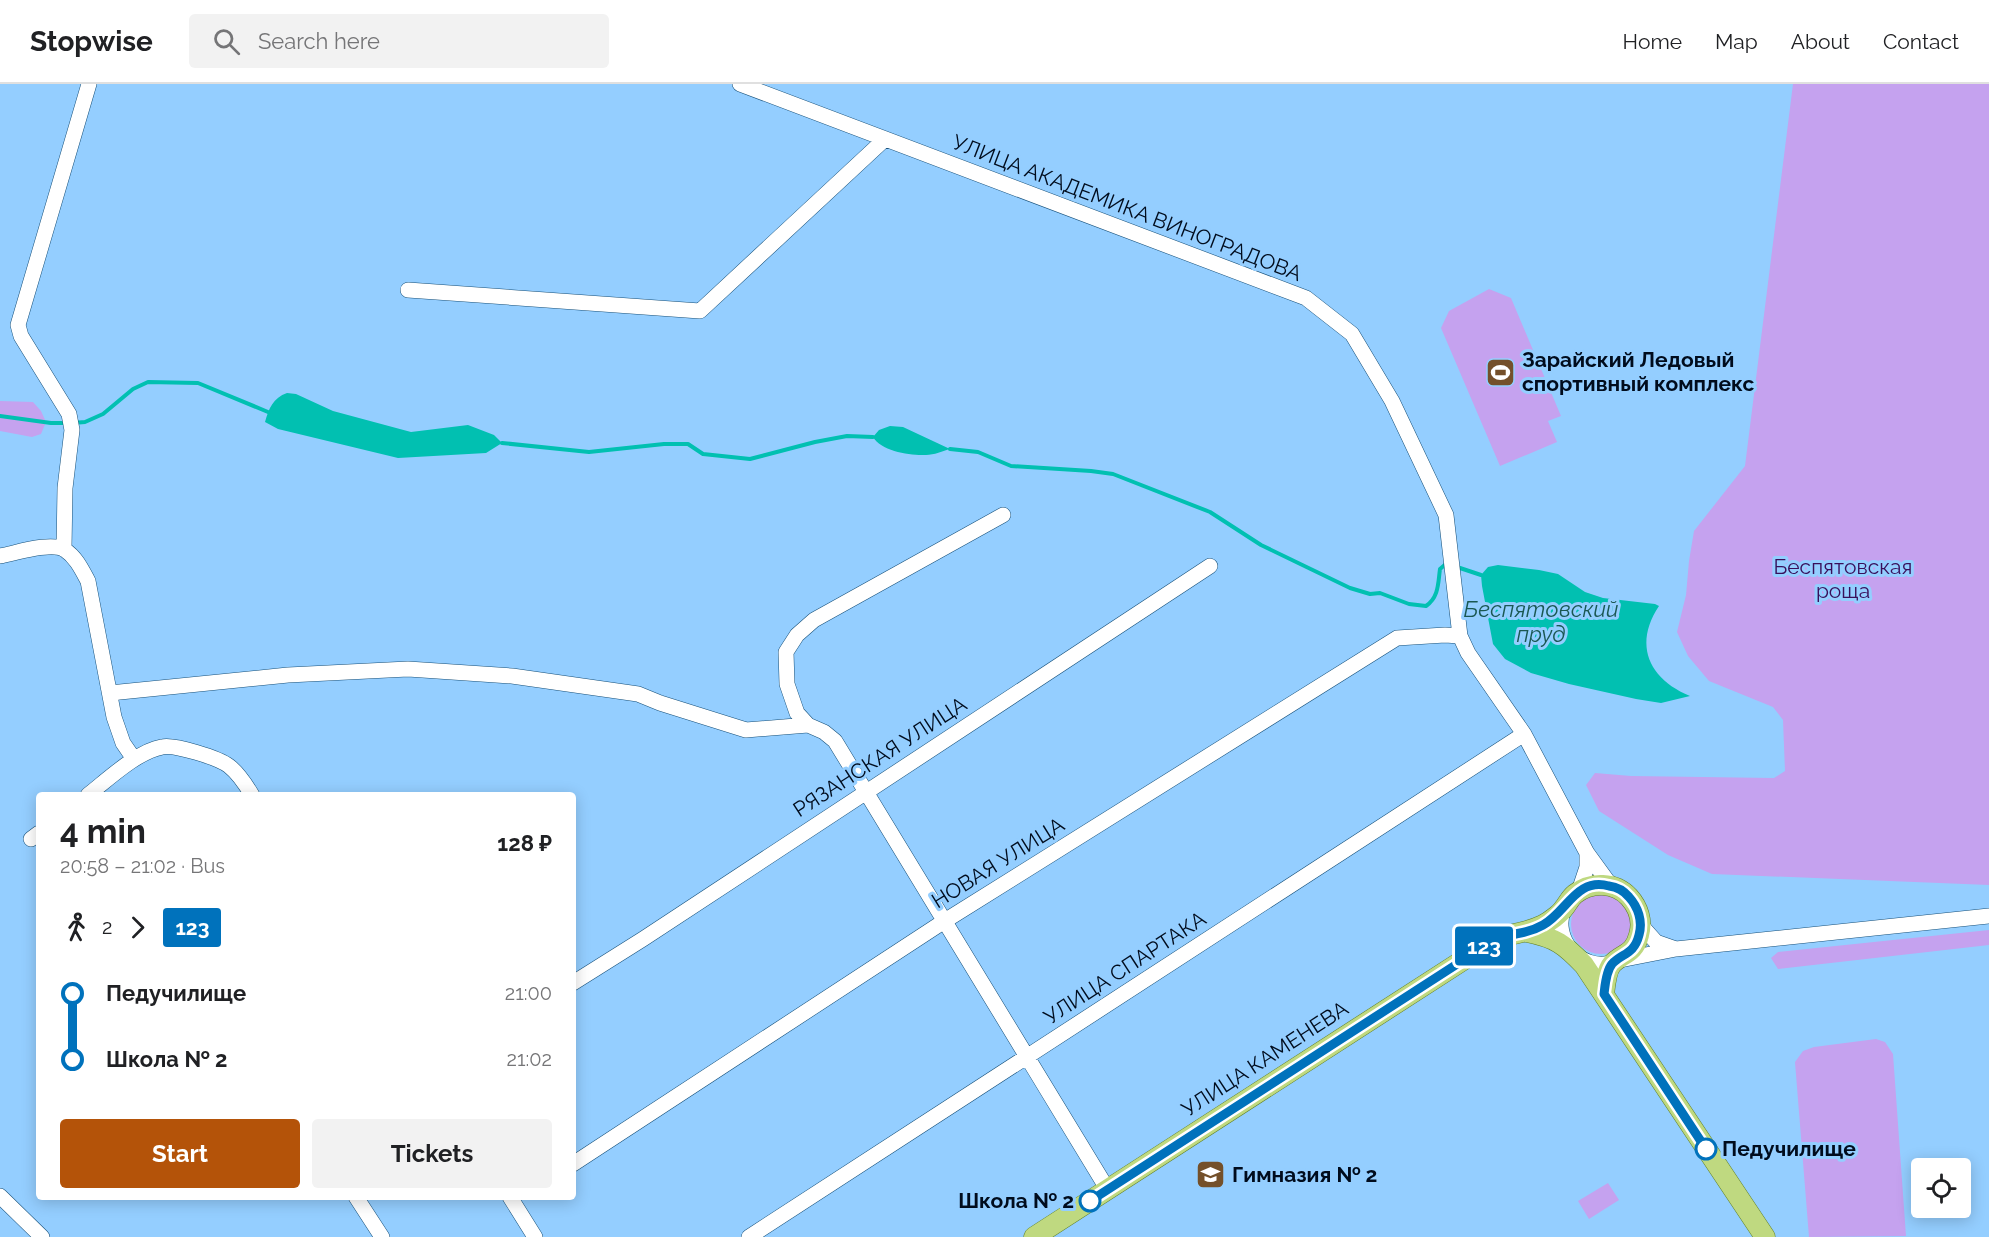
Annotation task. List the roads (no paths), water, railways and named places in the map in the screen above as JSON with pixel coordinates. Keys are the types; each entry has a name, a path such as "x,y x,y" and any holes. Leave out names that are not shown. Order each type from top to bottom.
{"main road":[{"path":"1527,932 1544,925 1564,908 1573,895 1594,885 1611,886 1627,894 1634,903 1640,924 1635,945 1610,967 1604,994"},
{"path":"1527,932 1549,936 1569,948 1584,965 1765,1237"},
{"name":"УЛИЦА КАМЕНЕВА","path":"1034,1237 1499,937 1527,932"}],"street":[{"path":"64,549 65,488 72,430 69,414 21,336 18,325 89,84"},
{"name":"УЛИЦА АКАДЕМИКА ВИНОГРАДОВА","path":"741,84 1306,298 1352,334 1392,400 1446,515 1460,636"},
{"path":"408,290 700,311 885,140"},
{"path":"1003,515 814,620 797,635 786,652 787,684 797,713 808,725 824,732 835,741 1108,1190"},
{"path":"0,556 50,546 64,549 76,562 88,581 114,717 123,743 134,759"},
{"name":"РЯЗАНСКАЯ УЛИЦА","path":"576,981 1210,566"},
{"name":"НОВАЯ УЛИЦА","path":"576,1162 943,922 1397,638 1445,634 1460,636"},
{"path":"1460,636 1468,653 1524,734 1587,853 1611,886"},
{"path":"110,693 288,675 408,669 512,676 638,694 660,704 746,730 808,725"},
{"name":"УЛИЦА СПАРТАКА","path":"749,1237 1524,734"},
{"path":"92,792 134,759 162,746 178,748 216,759 229,766 250,792"},
{"path":"1579,891 1587,867 1587,853"},
{"path":"1564,908 1561,926 1563,938 1577,957 1597,964 1676,949 1989,916"},
{"path":"1640,924 1656,942 1676,949"},
{"path":"0,1196 42,1237"},
{"path":"358,1200 382,1237"},
{"path":"516,1200 535,1237"}],"water":[{"path":"287,393 296,394 333,411 411,432 468,425 494,435 502,443 486,453 398,458 278,429 265,422 272,404"},
{"path":"890,426 903,427 950,449 920,455 889,449 873,437 879,430"},
{"name":"Беспятовский пруд","path":"1498,565 1558,574 1585,592 1603,598 1659,606 1651,620 1647,634 1649,659 1664,680 1690,696 1661,703 1636,699 1531,673 1505,659 1493,644 1481,575 1488,567"}],"waterway":[{"path":"73,423 85,422 103,414 133,389 148,382 198,383 268,412"},
{"path":"0,416 66,423"},
{"path":"502,443 589,452 664,444 688,444 703,454 750,459 847,436 873,437"},
{"path":"950,449 978,452 1011,466 1113,474 1210,512 1261,545 1350,588 1370,594 1380,593 1409,604 1426,606 1430,602 1437,589 1440,569 1447,563"},
{"path":"1457,567 1481,575"}],"place":[{"name":"Зарайский Ледовый спортивный комплекс","path":"1501,372"},
{"name":"Педучилище","path":"1706,1149"},
{"name":"Гимназия № 2","path":"1211,1175"},
{"name":"Школа № 2","path":"1090,1201"}],"park label":[{"name":"Беспятовская роща","path":"1843,579"}]}
